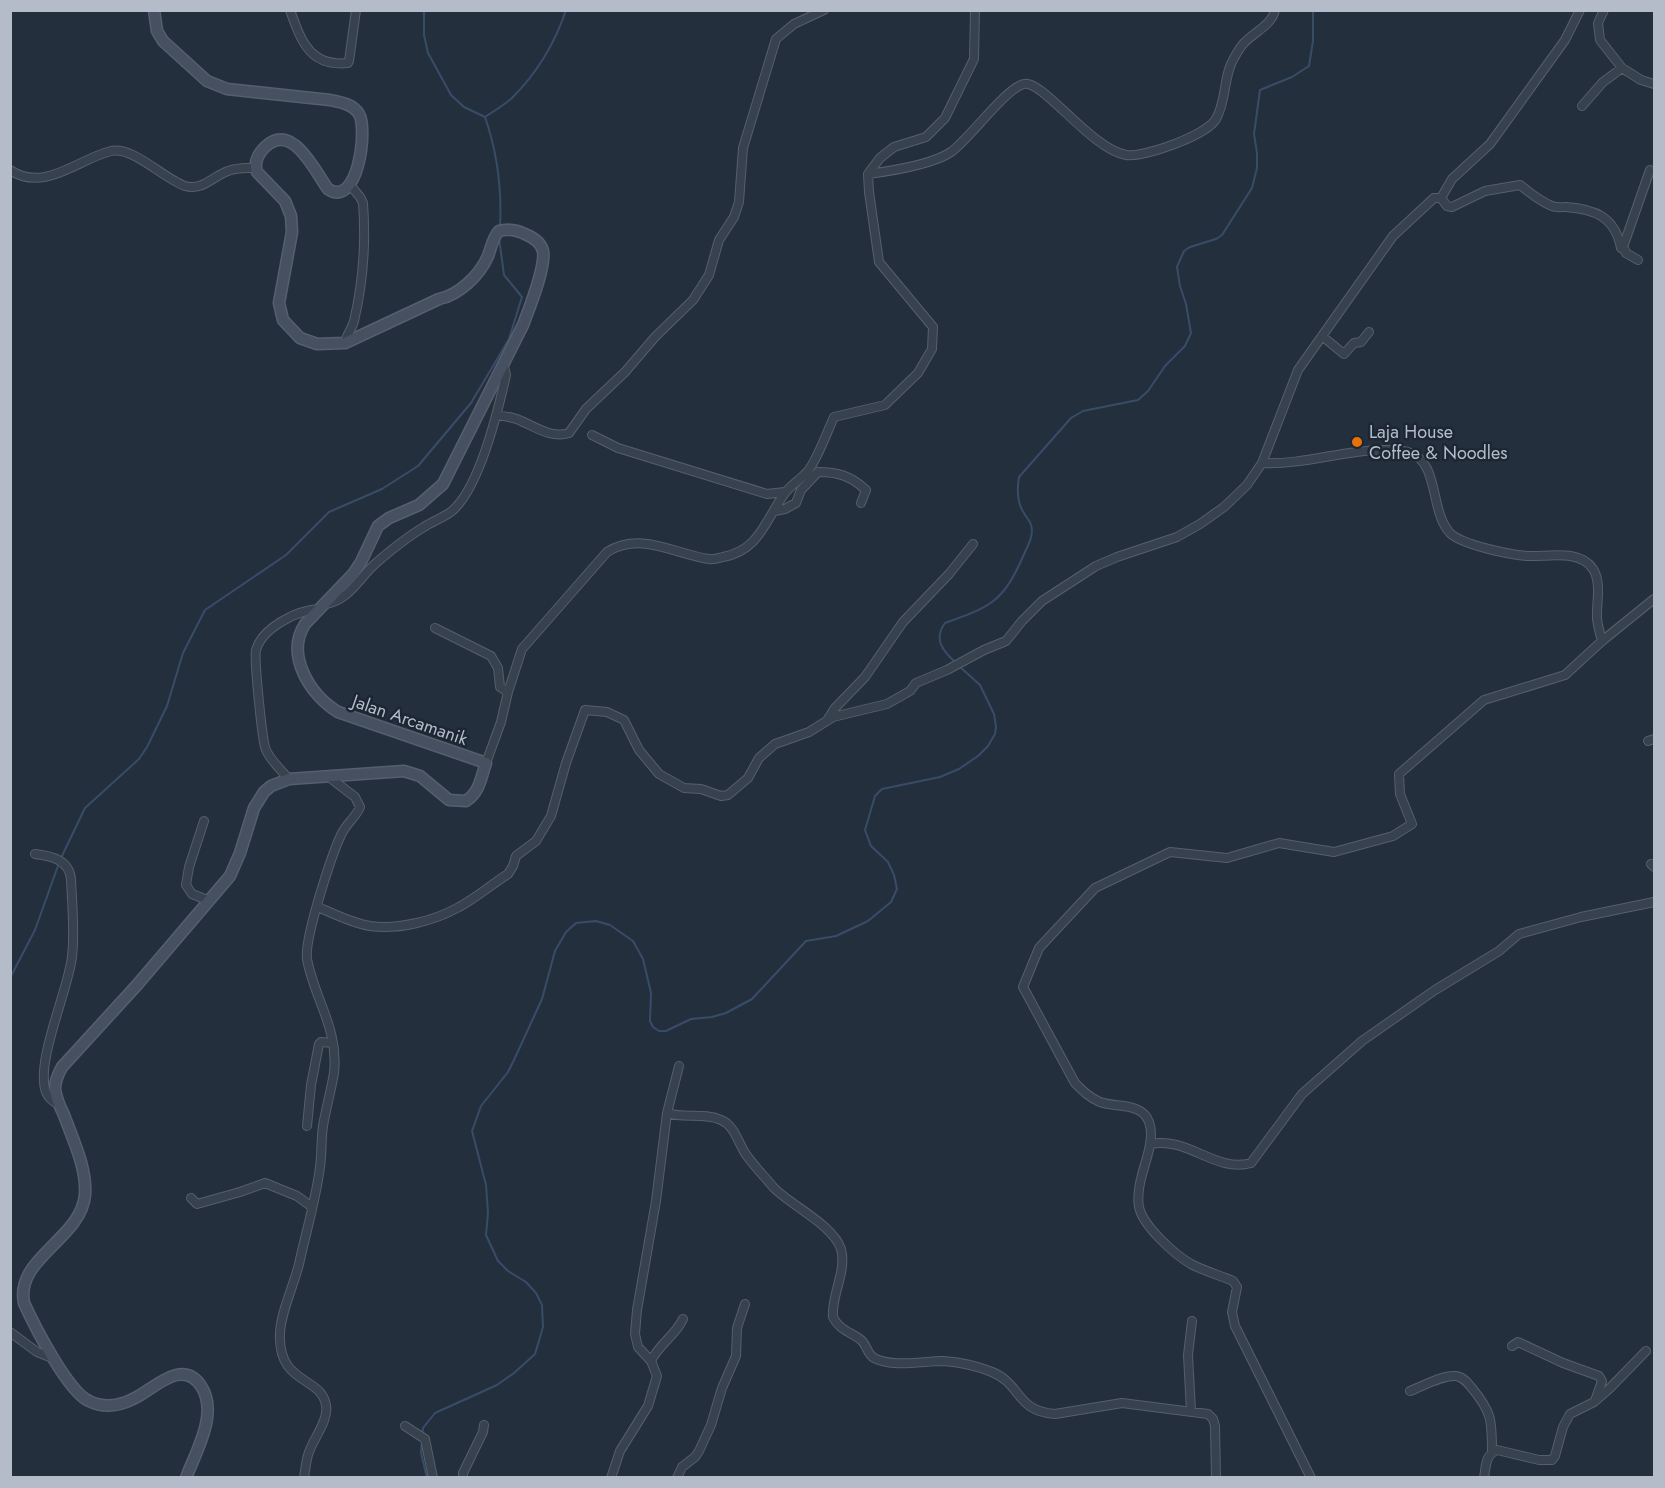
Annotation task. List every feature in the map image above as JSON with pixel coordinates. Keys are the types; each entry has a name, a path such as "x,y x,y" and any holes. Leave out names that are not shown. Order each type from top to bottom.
{"street":[{"path":"10,170 26,178 44,177 116,151 129,154 178,182 189,186 201,186 231,170 255,168 256,160 263,148 273,142 286,141 296,144 303,151 332,192 340,192 350,185 357,172 362,124 359,114 353,108 330,100 227,89 207,81 163,41 157,30 154,10"},
{"path":"290,10 301,38 313,55 321,60 341,64 348,63 350,59 356,10"},
{"path":"496,415 518,419 551,433 560,435 569,433 586,410 626,372 655,337 693,300 709,275 718,240 734,217 739,201 743,148 776,39 794,24 824,10"},
{"path":"486,763 501,722 522,650 607,552 616,546 630,542 651,544 711,560 732,556 748,547 764,529 785,492 809,470 834,417 885,405 918,373 932,349 933,327 879,262 868,174 880,158 894,147 926,138 945,118 974,59 975,10"},
{"path":"868,174 890,171 936,159 949,153 974,132 1008,94 1016,87 1026,83 1035,85 1046,93 1089,135 1112,150 1123,154 1145,154 1171,145 1199,132 1216,119 1223,101 1232,60 1245,42 1273,18 1275,10"},
{"path":"1441,198 1452,179 1490,144 1565,40 1580,10"},
{"path":"1604,10 1598,23 1600,40 1622,68 1641,80 1654,84"},
{"path":"1582,106 1603,82 1622,68"},
{"name":"Jalan Arcamanik","path":"186,1478 207,1419 205,1393 198,1382 187,1375 179,1375 165,1378 134,1399 105,1406 88,1401 70,1386 30,1317 22,1293 26,1277 70,1227 84,1198 83,1170 55,1088 57,1076 62,1067 137,985 230,876 236,865 258,799 271,786 289,778 404,771 420,776 449,800 466,801 475,794 486,763 347,717 329,707 309,684 296,646 300,631 358,568 378,526 389,518 419,506 443,484 530,308 543,257 542,247 536,240 512,230 504,230 496,233 487,259 475,276 449,297 439,299 345,343 308,342 292,331 283,320 279,308 279,296 292,232 291,216 285,201 255,168"},
{"path":"1626,250 1623,247 1624,240 1650,170"},
{"path":"345,343 348,332 354,324 363,268 363,203 350,185"},
{"path":"1441,198 1447,206 1452,207 1485,191 1520,186 1551,206 1598,214 1607,219 1616,230 1621,248 1638,260"},
{"path":"318,907 369,926 394,926 453,910 508,874 516,856 536,841 551,816 566,763 585,710 607,712 624,720 639,750 659,774 670,781 684,788 701,789 721,796 736,790 748,778 759,758 775,744 809,732 837,715 883,706 910,691 916,683 1006,641 1042,601 1096,566 1177,537 1200,524 1238,495 1262,463 1298,370 1393,236 1434,198 1441,198"},
{"path":"1322,336 1344,354 1354,343 1361,342 1369,332"},
{"path":"289,778 273,762 263,742 256,651 264,636 282,621 300,612 341,600 378,562 411,536 453,510 469,487 496,415 506,375 503,363"},
{"path":"592,435 618,448 766,494 785,492"},
{"path":"1262,463 1286,463 1367,451 1401,450 1415,454 1427,467 1440,515 1444,525 1454,537 1528,556 1570,556 1593,568 1596,580 1597,618 1602,641"},
{"path":"775,511 796,503 801,490 818,472 835,473 852,478 866,490 861,503"},
{"path":"826,723 835,708 865,677 903,622 949,574 973,544"},
{"path":"1311,1478 1235,1326 1232,1312 1237,1287 1233,1281 1184,1259 1151,1229 1139,1209 1138,1190 1150,1144 1149,1122 1143,1112 1101,1103 1086,1094 1076,1083 1023,987 1039,948 1095,888 1170,852 1227,858 1279,843 1335,852 1393,836 1412,824 1400,794 1400,774 1484,700 1565,675 1602,641 1654,599"},
{"path":"435,628 491,656 498,668 500,687 508,692"},
{"path":"304,1478 307,1456 323,1422 326,1405 318,1389 290,1370 284,1361 280,1348 280,1331 312,1207 320,1167 323,1127 334,1072 333,1042 307,960 308,941 338,843 346,826 360,807 355,797 329,777"},
{"path":"204,821 189,867 186,885 192,894 210,901"},
{"path":"35,854 50,856 62,862 69,869 71,879 72,959 45,1065 46,1092 51,1100 60,1106"},
{"path":"1150,1144 1168,1142 1181,1144 1231,1165 1241,1166 1251,1163 1302,1094 1355,1047 1408,1008 1499,951 1519,934 1581,917 1654,902"},
{"path":"307,1126 318,1046 321,1042 333,1042"},
{"path":"611,1478 620,1450 648,1406 657,1376 651,1361 638,1347 635,1334 656,1202 667,1113 679,1066"},
{"path":"667,1113 722,1120 730,1126 757,1169 777,1191 832,1234 841,1251 843,1263 833,1317 843,1330 860,1339 872,1356 887,1362 961,1363 987,1370 1008,1381 1026,1405 1044,1413 1122,1403 1208,1414 1213,1419 1216,1478"},
{"path":"191,1198 196,1204 265,1183 297,1196 312,1207"},
{"path":"677,1478 682,1467 695,1458 711,1425 722,1388 736,1356 737,1328 745,1304"},
{"path":"651,1361 659,1348 679,1329 683,1319"},
{"path":"1191,1412 1188,1355 1192,1321"},
{"path":"10,1332 37,1352 55,1359"},
{"path":"1512,1346 1522,1342 1539,1353 1599,1376 1602,1381 1594,1402"},
{"path":"1484,1478 1487,1458 1497,1450 1539,1460 1552,1460 1556,1456 1566,1419 1570,1414 1594,1402 1646,1351"},
{"path":"1410,1391 1448,1377 1456,1376 1464,1379 1489,1411 1492,1426 1492,1452"},
{"path":"463,1478 463,1473 482,1436 484,1425"},
{"path":"405,1426 425,1439 433,1478"}],"waterway":[{"path":"424,10 424,35 428,53 451,95 464,107 485,117 498,171 500,226"},
{"path":"485,117 512,98 529,79 550,46 566,10"},
{"path":"955,662 943,649 940,639 941,629 945,623 975,612 995,600 1003,592 1018,568 1029,542 1032,528 1019,500 1019,477 1071,418 1083,411 1138,400 1148,391 1165,366 1185,346 1191,333 1177,267 1184,251 1222,235 1252,188 1257,168 1254,134 1260,90 1292,77 1309,66 1313,41 1313,10"},
{"path":"61,858 85,808 139,759 147,747 167,706 183,653 205,610 286,555 329,512 382,489 418,466 471,403 509,339 522,297 504,275 499,238"},
{"path":"422,1435 423,1428 435,1413 497,1385 514,1373 535,1354 543,1327 542,1305 536,1293 526,1282 508,1271 498,1261 486,1235 488,1213 486,1185 472,1131 481,1106 508,1072 514,1060 542,999 555,951 566,932 576,923 596,921 610,925 633,941 643,959 651,993 650,1021 659,1031 666,1031 691,1019 726,1013 752,999 806,941 836,936 868,921 891,902 897,889 888,862 871,846 865,830 875,796 882,789 940,777 959,769 978,756 995,734 994,714 980,685 959,666"},
{"path":"10,978 35,930 59,863"},
{"path":"422,1441 421,1453 427,1478"}],"place":[{"name":"Laja House Coffee & Noodles","path":"1357,442"}]}
